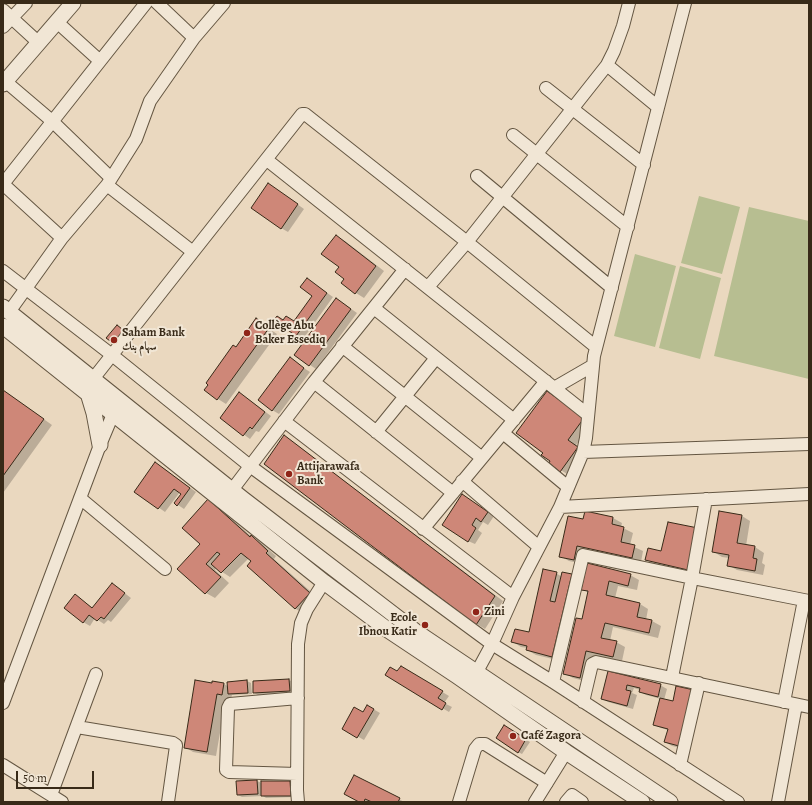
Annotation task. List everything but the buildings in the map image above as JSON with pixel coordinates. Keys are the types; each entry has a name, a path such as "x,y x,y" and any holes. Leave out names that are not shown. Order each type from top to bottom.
{"street":[{"path":"3,27 8,14 26,3"},
{"path":"73,3 4,82 52,121 109,181 193,252"},
{"path":"62,238 3,184 146,3"},
{"path":"157,3 194,38"},
{"path":"224,3 194,38 150,101 136,139 109,181 62,238 5,315 91,386 114,413 324,582 388,630 473,679 670,802"},
{"path":"428,287 467,242 607,65 614,52 623,26 628,3"},
{"path":"473,679 492,644 513,597 560,507 583,452 592,366 596,347 685,3"},
{"path":"8,14 38,43"},
{"path":"57,22 100,61"},
{"path":"607,65 658,107"},
{"path":"546,88 644,165"},
{"path":"100,445 91,386 112,355 302,114 307,114 596,347"},
{"path":"513,135 628,227"},
{"path":"267,160 587,414"},
{"path":"477,176 612,288"},
{"path":"232,490 342,346 405,269"},
{"path":"3,271 112,355 250,466 492,644 738,802"},
{"path":"374,308 514,420"},
{"path":"342,346 482,458"},
{"path":"376,432 436,358"},
{"path":"423,529 503,432 550,384 592,366"},
{"path":"314,382 452,493"},
{"path":"91,386 119,399 232,490 414,631 566,752 642,802"},
{"path":"3,703 100,445 119,399"},
{"path":"284,421 513,597"},
{"path":"503,432 568,487"},
{"path":"583,452 809,444"},
{"path":"462,481 539,547"},
{"path":"560,507 809,494"},
{"path":"80,498 165,569"},
{"path":"672,677 706,499"},
{"path":"552,682 583,555 807,601 784,702"},
{"path":"298,802 298,644 301,623 307,609 324,582"},
{"path":"583,702 594,663 672,677 809,707"},
{"path":"51,795 96,674"},
{"path":"680,764 699,683"},
{"path":"297,774 229,772 226,770 228,708 230,704 298,698"},
{"path":"778,802 796,705"},
{"path":"77,727 173,743 176,745 168,802"},
{"path":"459,802 475,749 477,746 482,744 547,783"},
{"path":"535,802 566,752"},
{"path":"3,765 62,802"},
{"path":"566,802 572,795 582,802"}],"green space":[{"path":"699,196 740,207 722,274 681,263"},
{"path":"749,207 809,221 809,379 714,356"},
{"path":"635,254 676,266 655,347 614,336"},
{"path":"680,266 721,278 700,359 659,348"}],"place":[{"name":"Collège Abu Baker Essediq","path":"247,333"},
{"name":"Saham Bank سهام بنك","path":"114,340"},
{"name":"Attijarawafa Bank","path":"289,474"},
{"name":"Zini","path":"476,612"},
{"name":"Ecole Ibnou Katir","path":"425,625"},
{"name":"Café Zagora","path":"513,736"}]}
